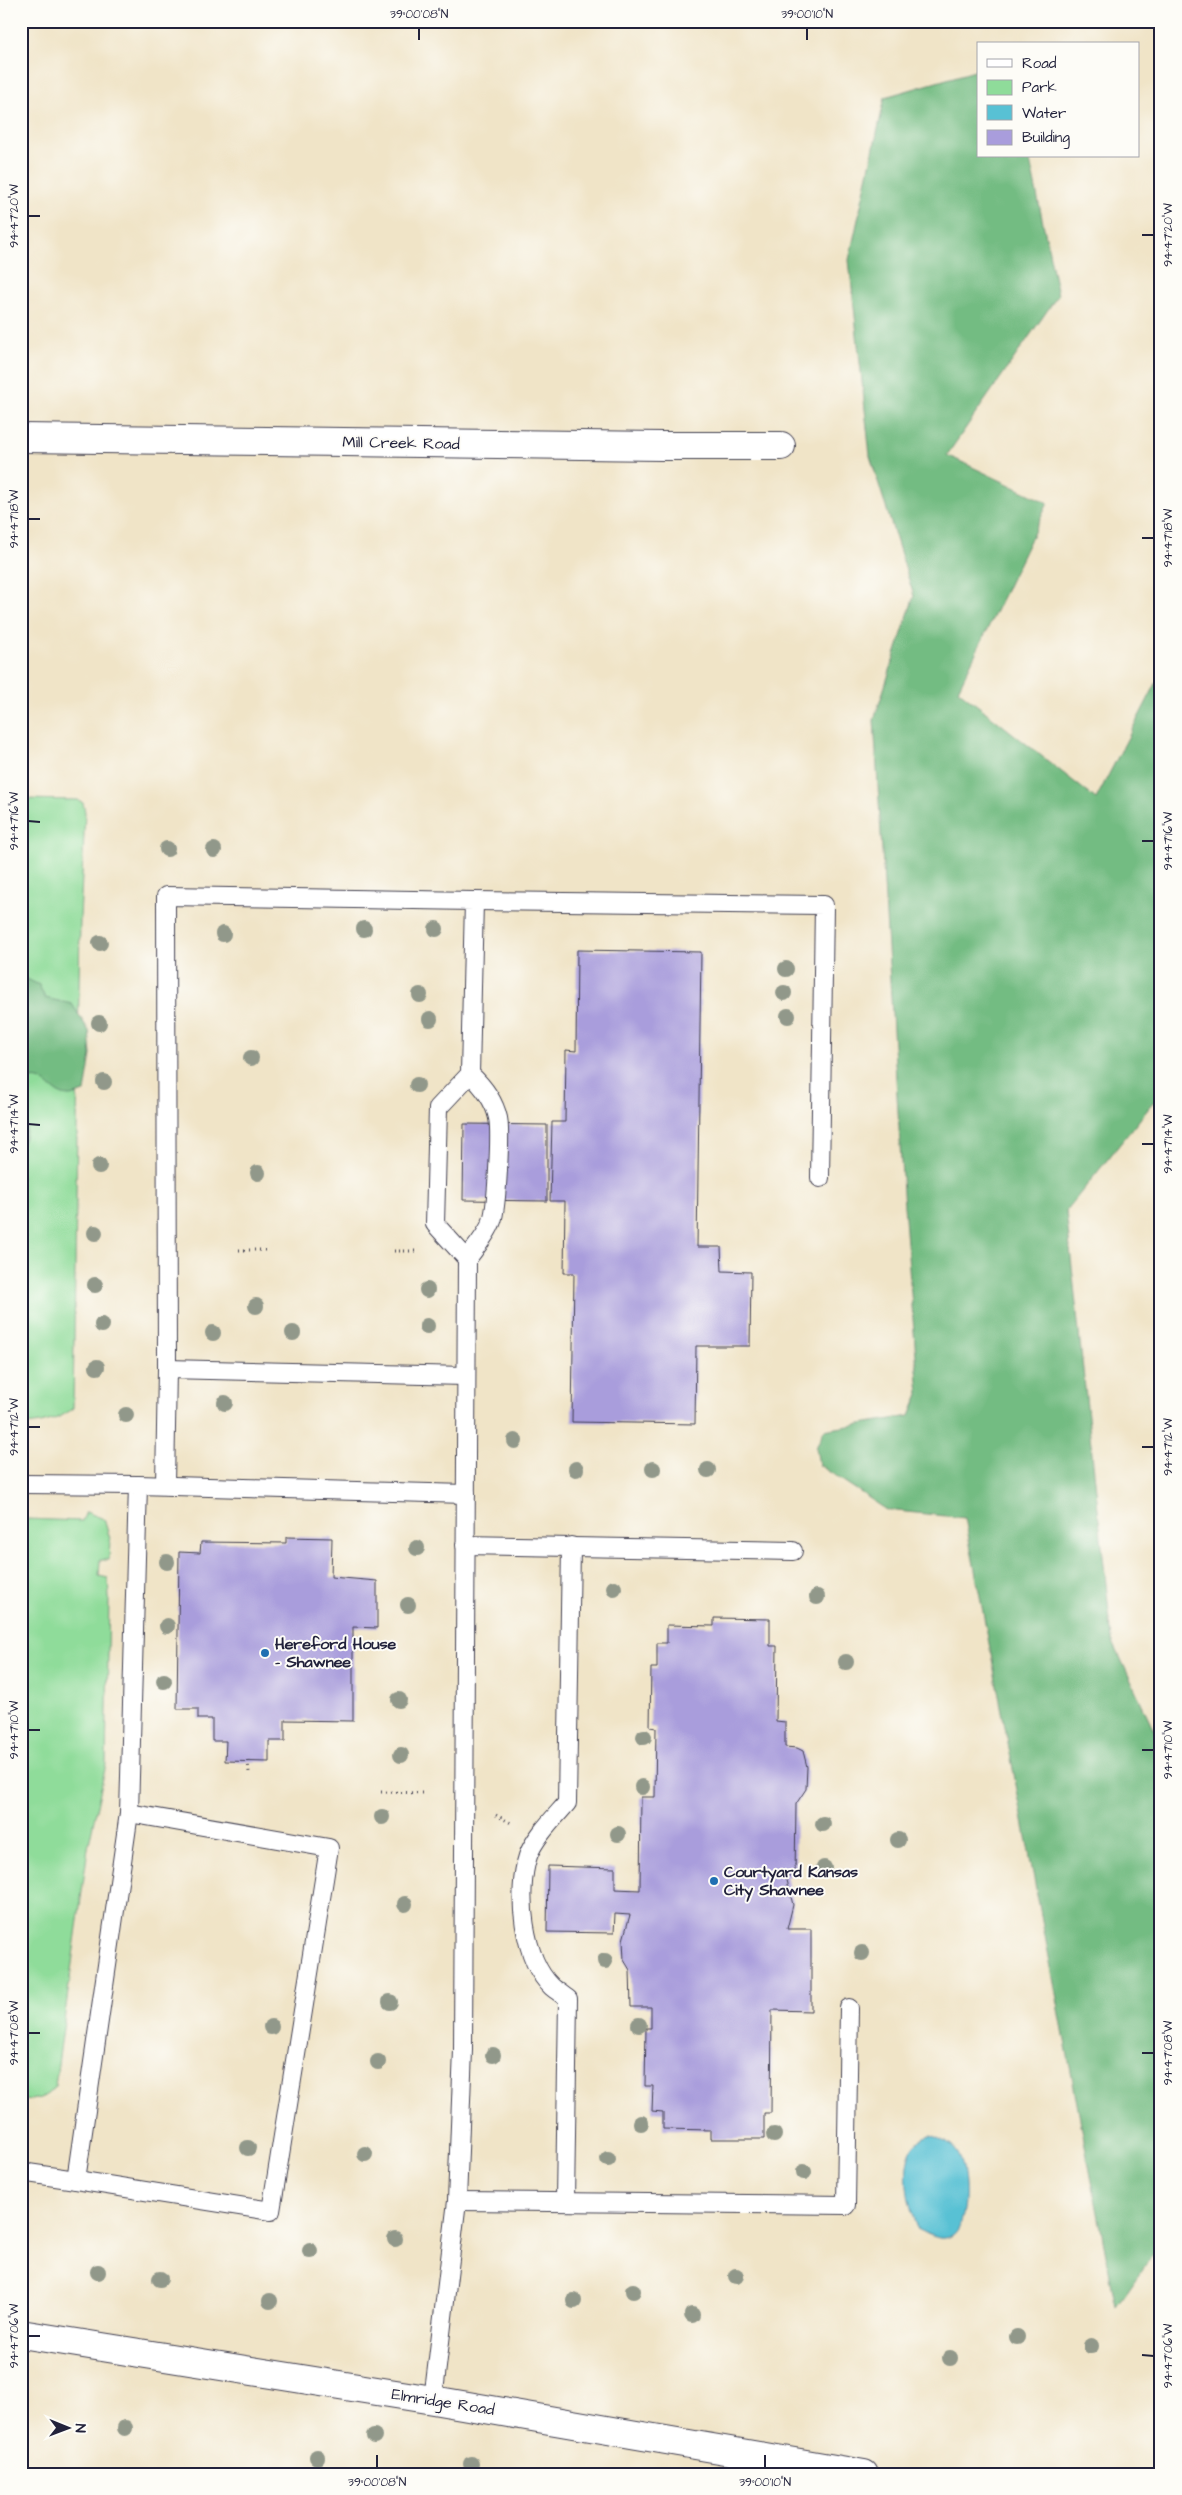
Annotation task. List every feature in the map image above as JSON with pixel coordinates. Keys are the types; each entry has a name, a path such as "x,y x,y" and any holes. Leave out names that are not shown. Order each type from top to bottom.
{"street":[{"name":"Mill Creek Road","path":"21,438 782,446"},
{"name":"Elmridge Road","path":"21,2334 433,2400 864,2474"}],"lane":[{"path":"165,1485 167,1369 166,896 824,905 820,1178"},
{"path":"467,1259 435,1224 438,1108 470,1074 474,901"},
{"path":"433,2400 457,2201 463,2040 467,1259 492,1222 496,1207 499,1120 492,1101 482,1086 470,1074"},
{"path":"167,1369 466,1376"},
{"path":"21,1484 165,1485 466,1494"},
{"path":"76,2180 129,1813 138,1485"},
{"path":"465,1545 793,1551"},
{"path":"565,2202 568,1999 551,1986 531,1953 523,1916 523,1888 528,1854 548,1824 567,1803 572,1546"},
{"path":"21,2172 271,2211 329,1848 129,1813"},
{"path":"457,2201 846,2205 849,2008"}],"path":[{"path":"239,1250 267,1250"},
{"path":"394,1251 419,1251"},
{"path":"248,1761 249,1772"},
{"path":"381,1792 425,1793"},
{"path":"496,1815 518,1827"}],"green space":[{"path":"977,70 977,158 1029,158 1058,295 947,455 1048,503 958,690 1096,799 1161,674 1161,1093 1066,1211 1112,1640 1161,1745 1161,2243 1116,2307 965,1518 887,1510 819,1465 816,1448 824,1430 910,1416 919,1394 903,1193 874,720 914,596 870,456 849,260 885,97"},
{"path":"21,799 78,800 83,803 85,812 80,919 73,1408 62,1416 49,1421 21,1425"},
{"path":"21,976 39,985 45,998 72,1004 89,1031 91,1055 85,1092 71,1096 62,1095 41,1080 30,1079 22,1083 26,1131 21,1146"},
{"path":"86,1512 104,1519 110,1539 109,1560 100,1560 99,1576 108,1578 109,1598 106,1764 88,1848 55,2086 41,2098 32,2100 21,2099 21,1515 26,1519 82,1521"}],"water":[{"path":"931,2135 955,2149 961,2160 963,2170 965,2196 962,2221 957,2230 947,2238 934,2237 918,2230 910,2205 907,2176 908,2162 912,2150 919,2141"}],"building":[{"path":"577,950 701,952 697,1247 721,1247 722,1271 751,1272 750,1346 696,1346 695,1424 572,1422 574,1273 564,1273 565,1201 550,1201 552,1122 565,1122 566,1050 576,1051"},
{"path":"464,1124 547,1125 547,1201 463,1200"},
{"name":"Hereford House - Shawnee","path":"286,1537 332,1538 331,1577 377,1581 377,1628 353,1627 353,1721 285,1720 285,1741 269,1741 269,1762 225,1761 226,1741 212,1741 212,1719 198,1719 198,1709 177,1709 179,1552 200,1553 201,1542 286,1543"},
{"name":"Courtyard Kansas City Shawnee","path":"714,1618 770,1619 770,1646 777,1646 776,1721 785,1722 785,1747 797,1748 803,1751 807,1767 806,1789 796,1804 795,1876 786,1876 793,1905 787,1929 811,1929 811,2011 772,2010 771,2113 764,2113 764,2139 711,2139 711,2130 663,2129 663,2112 652,2111 653,2086 645,2086 646,2028 651,2028 651,2007 631,2007 630,1970 624,1960 623,1940 630,1915 615,1914 614,1933 547,1932 548,1866 615,1868 615,1889 640,1890 641,1797 655,1797 656,1728 650,1727 651,1668 657,1668 657,1643 667,1643 667,1625 714,1626"}],"place":[{"name":"Hereford House - Shawnee","path":"265,1653"},
{"name":"Courtyard Kansas City Shawnee","path":"714,1881"}]}
